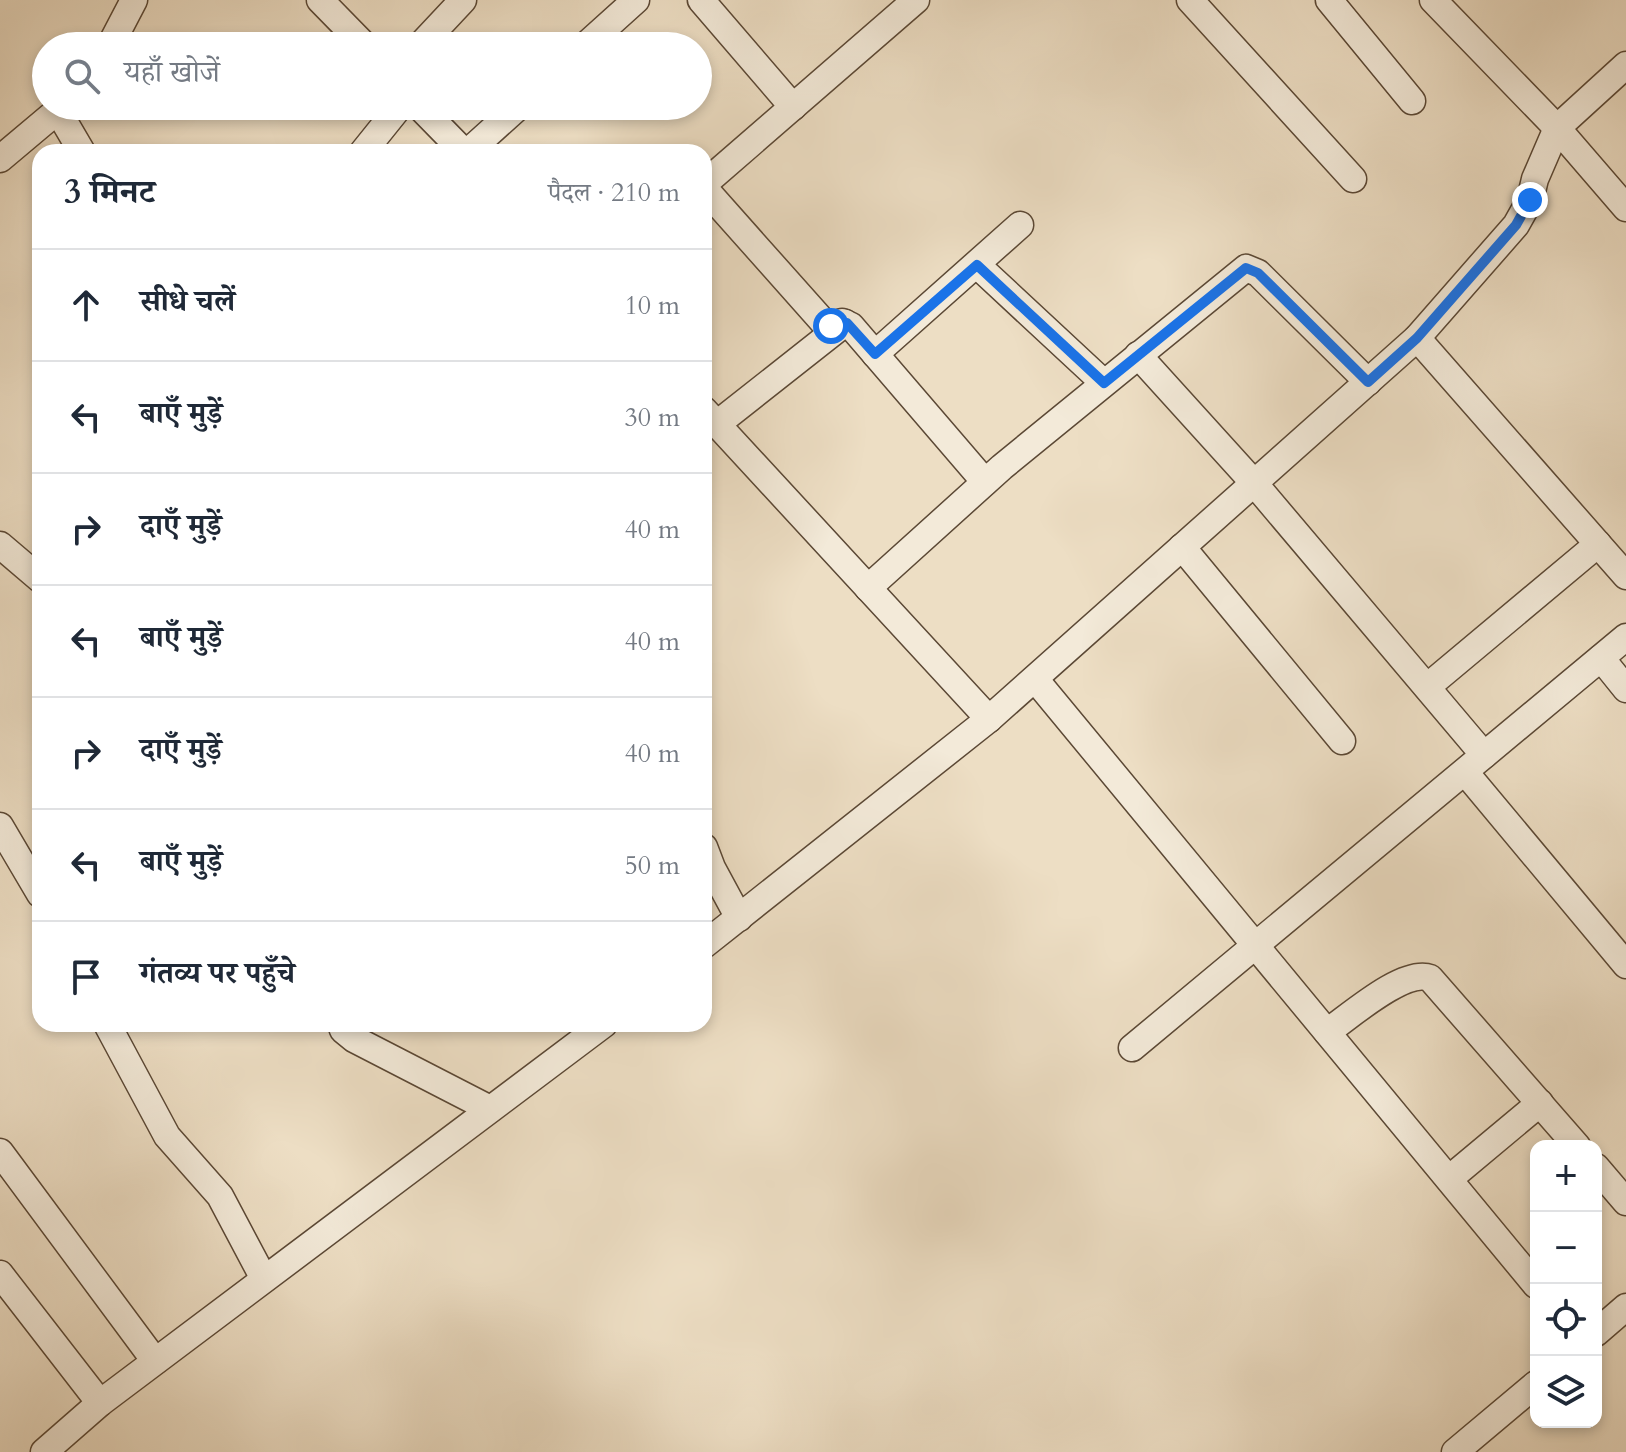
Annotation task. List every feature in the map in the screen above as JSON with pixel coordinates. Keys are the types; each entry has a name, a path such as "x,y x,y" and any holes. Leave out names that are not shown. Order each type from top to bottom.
{"street":[{"path":"117,32 134,0"},
{"path":"320,0 351,32"},
{"path":"433,32 463,0"},
{"path":"601,32 636,0"},
{"path":"701,0 793,107"},
{"path":"712,179 916,0"},
{"path":"1190,0 1353,179"},
{"path":"1329,0 1412,101"},
{"path":"1433,0 1557,128 1626,208"},
{"path":"712,939 989,719 1417,338 1516,225 1530,200 1535,179 1557,128 1626,65"},
{"path":"0,159 46,120"},
{"path":"66,120 78,144"},
{"path":"369,144 389,120"},
{"path":"433,120 458,144"},
{"path":"475,144 503,120"},
{"path":"712,195 825,324 845,323 851,326 985,482"},
{"path":"875,354 1020,225"},
{"path":"977,265 1104,383"},
{"path":"868,588 985,482 1246,268 1258,273 1368,382"},
{"path":"712,416 845,323"},
{"path":"1417,338 1626,576"},
{"path":"1138,355 1254,483 1427,687 1474,763 1626,965"},
{"path":"712,419 989,719"},
{"path":"1427,687 1598,544"},
{"path":"0,545 32,572"},
{"path":"1182,547 1342,741"},
{"path":"1132,1048 1626,637"},
{"path":"1601,658 1626,689"},
{"path":"1035,679 1535,1284"},
{"path":"0,826 32,880"},
{"path":"712,868 739,918"},
{"path":"1327,1032 1392,987 1412,976 1423,975 1437,984 1572,1140"},
{"path":"111,1032 167,1136 220,1196 264,1279"},
{"path":"345,1032 490,1109"},
{"path":"44,1452 100,1403 593,1032"},
{"path":"1449,1179 1540,1103"},
{"path":"0,1152 155,1361"},
{"path":"1602,1174 1626,1202"},
{"path":"0,1274 100,1403"},
{"path":"1455,1452 1530,1389"}],"route":[{"path":"831,326 847,323 875,354 977,265 1104,383 1246,268 1258,273 1368,382 1417,338 1516,225 1530,200"}]}
